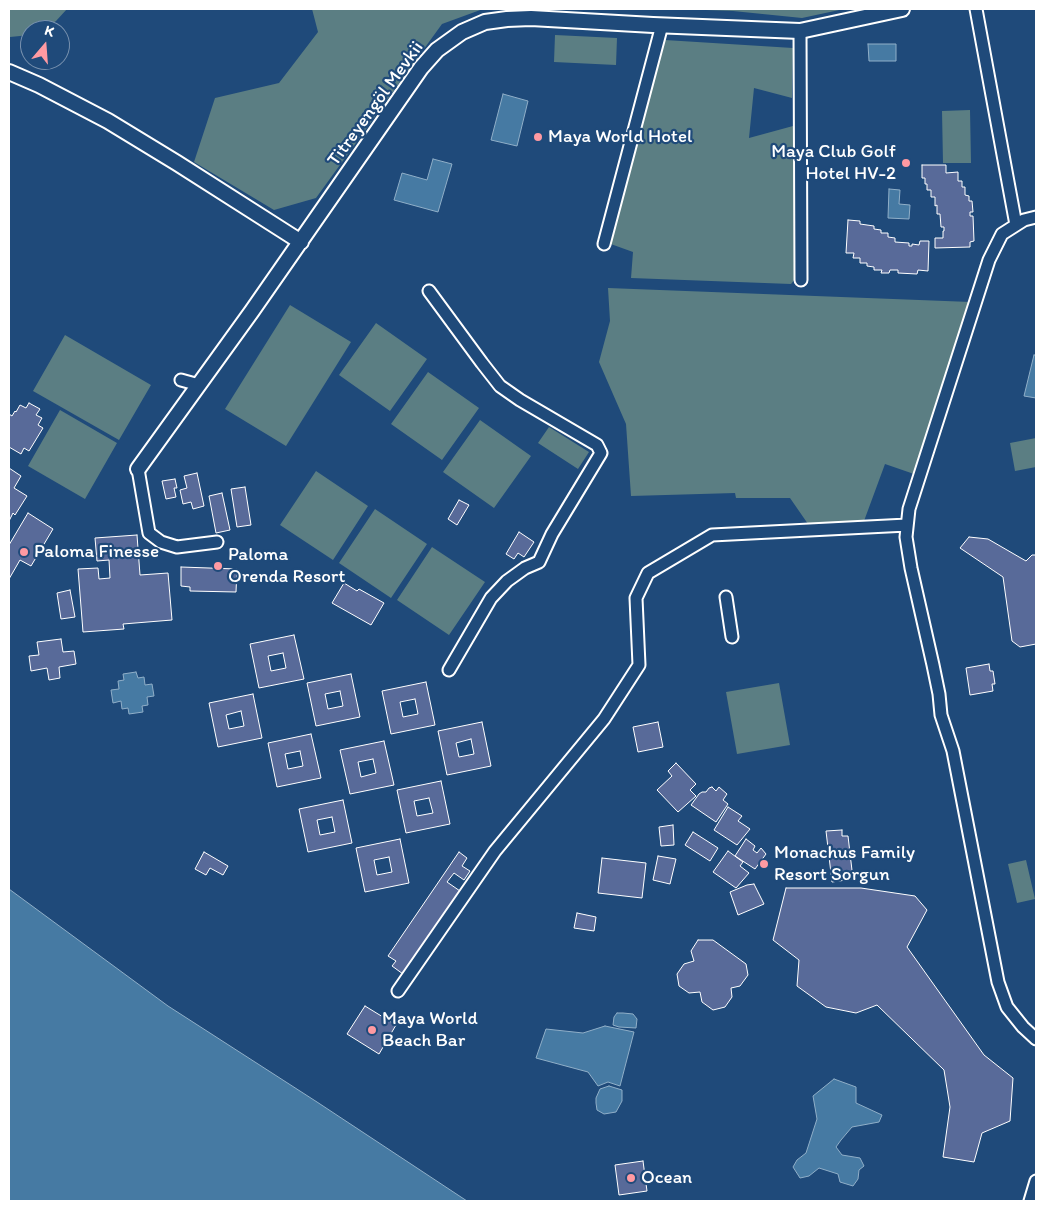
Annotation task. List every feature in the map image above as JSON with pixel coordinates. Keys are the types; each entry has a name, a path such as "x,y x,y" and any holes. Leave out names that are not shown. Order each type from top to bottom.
{"street":[{"name":"Titreyengöl Mevkii","path":"138,469 301,242 421,68 437,50 462,32 485,22 508,18 800,31 902,9"},
{"path":"976,9 1016,225"},
{"path":"604,244 662,25"},
{"path":"800,31 801,280"},
{"path":"9,72 39,85 108,121 177,162 301,242"},
{"path":"1036,217 1024,220 1002,234 989,260 918,477 909,509 906,538 939,694 941,715 953,751 998,982 1007,1007 1023,1027 1036,1039"},
{"path":"430,291 500,386 596,445 601,453 552,534 539,562 525,568 507,581 491,598 449,670"},
{"path":"181,380 199,386"},
{"path":"138,469 150,533 161,542 177,547 217,542"},
{"path":"398,991 495,851 604,719 639,665 636,598 648,573 712,535 907,524"},
{"path":"726,597 732,637"},
{"path":"1030,1201 1036,1181"}],"green space":[{"path":"9,9 67,9 57,20 20,20 20,36 9,37"},
{"path":"312,9 483,9 442,24 316,198 274,210 194,162 215,98 279,83 318,32"},
{"path":"678,9 844,9 802,18 733,11"},
{"path":"555,35 617,38 616,65 554,62"},
{"path":"665,40 793,48 792,98 754,88 749,138 793,126 796,278 791,284 631,278 633,252 608,243"},
{"path":"970,110 971,163 943,163 942,111"},
{"path":"608,288 971,302 914,474 885,464 864,521 808,524 790,498 736,498 735,493 631,496 626,424 599,362 610,321"},
{"path":"290,305 351,342 286,446 225,409"},
{"path":"376,323 427,359 390,411 339,375"},
{"path":"65,335 151,385 119,440 33,391"},
{"path":"428,372 479,408 442,460 391,424"},
{"path":"60,410 117,443 85,499 28,466"},
{"path":"480,420 531,456 494,508 443,472"},
{"path":"549,427 589,452 578,469 538,443"},
{"path":"1036,438 1036,467 1015,471 1010,443"},
{"path":"316,471 368,506 333,560 280,525"},
{"path":"375,509 427,544 391,598 339,563"},
{"path":"432,547 485,582 449,635 397,600"},
{"path":"779,683 790,745 737,754 726,692"},
{"path":"1026,860 1035,899 1017,903 1008,864"}],"water":[{"path":"868,44 896,44 896,61 869,61"},
{"path":"503,94 528,101 517,146 491,140"},
{"path":"433,159 452,164 438,212 394,200 402,173 427,180"},
{"path":"889,189 900,190 899,204 910,205 909,219 888,218"},
{"path":"1034,355 1036,355 1036,398 1024,396"},
{"path":"136,672 138,678 144,677 145,685 152,684 154,696 147,697 148,705 142,706 143,712 129,714 128,708 122,709 121,701 113,703 111,690 119,689 118,681 124,680 123,674"},
{"path":"9,889 168,1006 467,1201 9,1201"},
{"path":"617,1013 633,1014 637,1019 636,1028 613,1025 614,1017"},
{"path":"605,1026 634,1032 620,1086 608,1082 598,1086 588,1072 536,1058 546,1029 583,1033"},
{"path":"834,1079 856,1087 856,1103 882,1115 879,1122 852,1127 836,1147 842,1155 860,1158 864,1166 859,1170 858,1179 853,1186 840,1182 838,1174 819,1168 809,1176 800,1178 793,1167 797,1160 806,1153 817,1119 813,1096"},
{"path":"609,1086 622,1090 622,1101 616,1112 604,1114 597,1110 596,1098 600,1089"}],"building":[{"path":"922,165 946,165 946,173 958,172 958,181 962,181 962,187 965,187 965,195 969,196 969,201 972,201 973,212 970,212 970,216 973,216 974,241 970,242 970,247 935,248 935,238 943,238 944,227 941,227 940,214 937,214 935,197 931,197 931,190 927,190 925,178 922,178"},
{"path":"848,220 860,221 860,224 874,226 874,229 881,230 881,233 888,233 888,237 895,238 895,242 909,243 909,246 912,246 912,244 919,245 920,241 929,241 928,271 918,270 917,274 898,273 898,270 890,270 889,273 881,273 882,270 874,270 874,267 867,266 867,263 860,263 860,258 853,258 854,253 846,253"},
{"path":"29,403 40,409 36,415 42,418 38,425 43,428 29,451 24,448 21,454 9,447 9,414 12,416 20,405 26,408"},
{"name":"Paloma Finesse","path":"9,468 21,476 14,488 27,496 9,521"},
{"path":"197,473 204,506 193,509 191,502 183,504 180,490 187,488 184,476"},
{"path":"175,479 176,497 166,499 162,481"},
{"path":"245,487 251,525 237,527 231,489"},
{"path":"222,493 230,530 216,533 209,496"},
{"path":"459,500 469,505 457,525 448,519"},
{"name":"Paloma Finesse","path":"28,513 53,529 31,566 20,560 9,579 9,545"},
{"path":"519,532 534,542 524,557 518,553 514,559 506,554"},
{"path":"137,535 140,575 168,573 172,620 123,624 124,629 83,632 78,569 98,568 99,579 110,578 109,560 97,561 95,538"},
{"path":"969,537 988,539 1026,561 1032,555 1036,555 1036,644 1020,647 1012,641 1003,577 960,548"},
{"path":"181,567 237,569 236,592 190,591 190,587 181,586"},
{"path":"344,583 384,603 371,625 332,603"},
{"path":"70,590 75,617 61,619 57,593"},
{"path":"294,635 304,679 259,688 250,644","holes":["283,653 286,668 271,671 268,656"]},
{"path":"61,639 63,652 74,651 76,664 59,667 60,678 49,680 47,668 31,671 29,656 39,655 37,642"},
{"path":"989,664 990,671 993,671 995,684 992,684 993,691 970,695 966,668"},
{"path":"351,674 360,717 316,726 307,683","holes":["340,691 343,706 328,709 325,694"]},
{"path":"426,682 435,725 391,734 382,691","holes":["415,699 418,714 403,717 400,702"]},
{"path":"253,694 262,738 218,747 209,703","holes":["241,711 244,726 229,729 226,715"]},
{"path":"482,722 491,766 447,775 438,731","holes":["471,739 474,754 459,757 456,743"]},
{"path":"658,722 663,747 638,752 633,727"},
{"path":"311,734 321,778 277,787 268,743","holes":["300,751 303,766 288,769 285,754"]},
{"path":"384,741 394,785 350,794 340,750","holes":["373,759 376,773 361,777 358,762"]},
{"path":"676,763 696,784 690,790 696,796 678,812 657,790 672,776 668,771"},
{"path":"441,781 450,824 406,833 397,790","holes":["429,798 433,813 417,816 414,801"]},
{"path":"712,787 716,791 719,787 727,794 723,800 728,804 716,822 691,805 699,794 706,792"},
{"path":"343,800 352,843 308,852 299,809","holes":["332,817 335,832 320,835 317,820"]},
{"path":"728,807 742,816 738,821 750,829 737,845 714,830"},
{"path":"673,825 674,845 661,846 659,827"},
{"path":"842,830 842,836 848,836 853,879 832,882 826,831"},
{"path":"693,832 718,848 710,861 685,845"},
{"path":"400,839 409,883 365,892 356,848","holes":["389,857 392,872 377,875 374,860"]},
{"path":"746,839 755,846 753,850 757,853 761,848 766,854 755,869 735,856"},
{"path":"728,851 743,862 740,866 749,873 736,888 713,872"},
{"path":"204,852 228,866 223,875 210,868 206,875 195,869"},
{"path":"459,852 467,858 462,866 470,871 464,880 454,873 447,882 460,891 403,974 392,966 396,961 388,956"},
{"path":"658,856 676,859 670,884 653,880"},
{"path":"602,858 646,863 642,898 598,893"},
{"path":"754,884 764,904 738,915 730,892"},
{"path":"786,888 861,888 915,896 927,910 907,947 984,1055 1013,1078 1010,1121 982,1133 974,1162 943,1157 950,1107 944,1070 877,1005 856,1013 826,1007 797,986 799,960 773,940"},
{"path":"577,913 596,917 594,931 574,928"},
{"path":"698,940 713,940 746,964 748,975 740,986 731,988 732,997 725,1007 713,1010 702,1002 700,992 689,993 679,986 677,974 684,964 694,961 691,951"},
{"name":"Maya World Beach Bar","path":"365,1006 396,1025 379,1054 347,1034"},
{"name":"Ocean","path":"643,1161 647,1191 619,1195 615,1165"}],"place":[{"name":"Maya World Hotel","path":"538,137"},
{"name":"Maya Club Golf Hotel HV-2","path":"906,163"},
{"name":"Paloma Finesse","path":"24,552"},
{"name":"Paloma Orenda Resort","path":"218,566"},
{"name":"Monachus Family Resort Sorgun","path":"764,864"},
{"name":"Maya World Beach Bar","path":"372,1030"},
{"name":"Ocean","path":"631,1178"}]}
